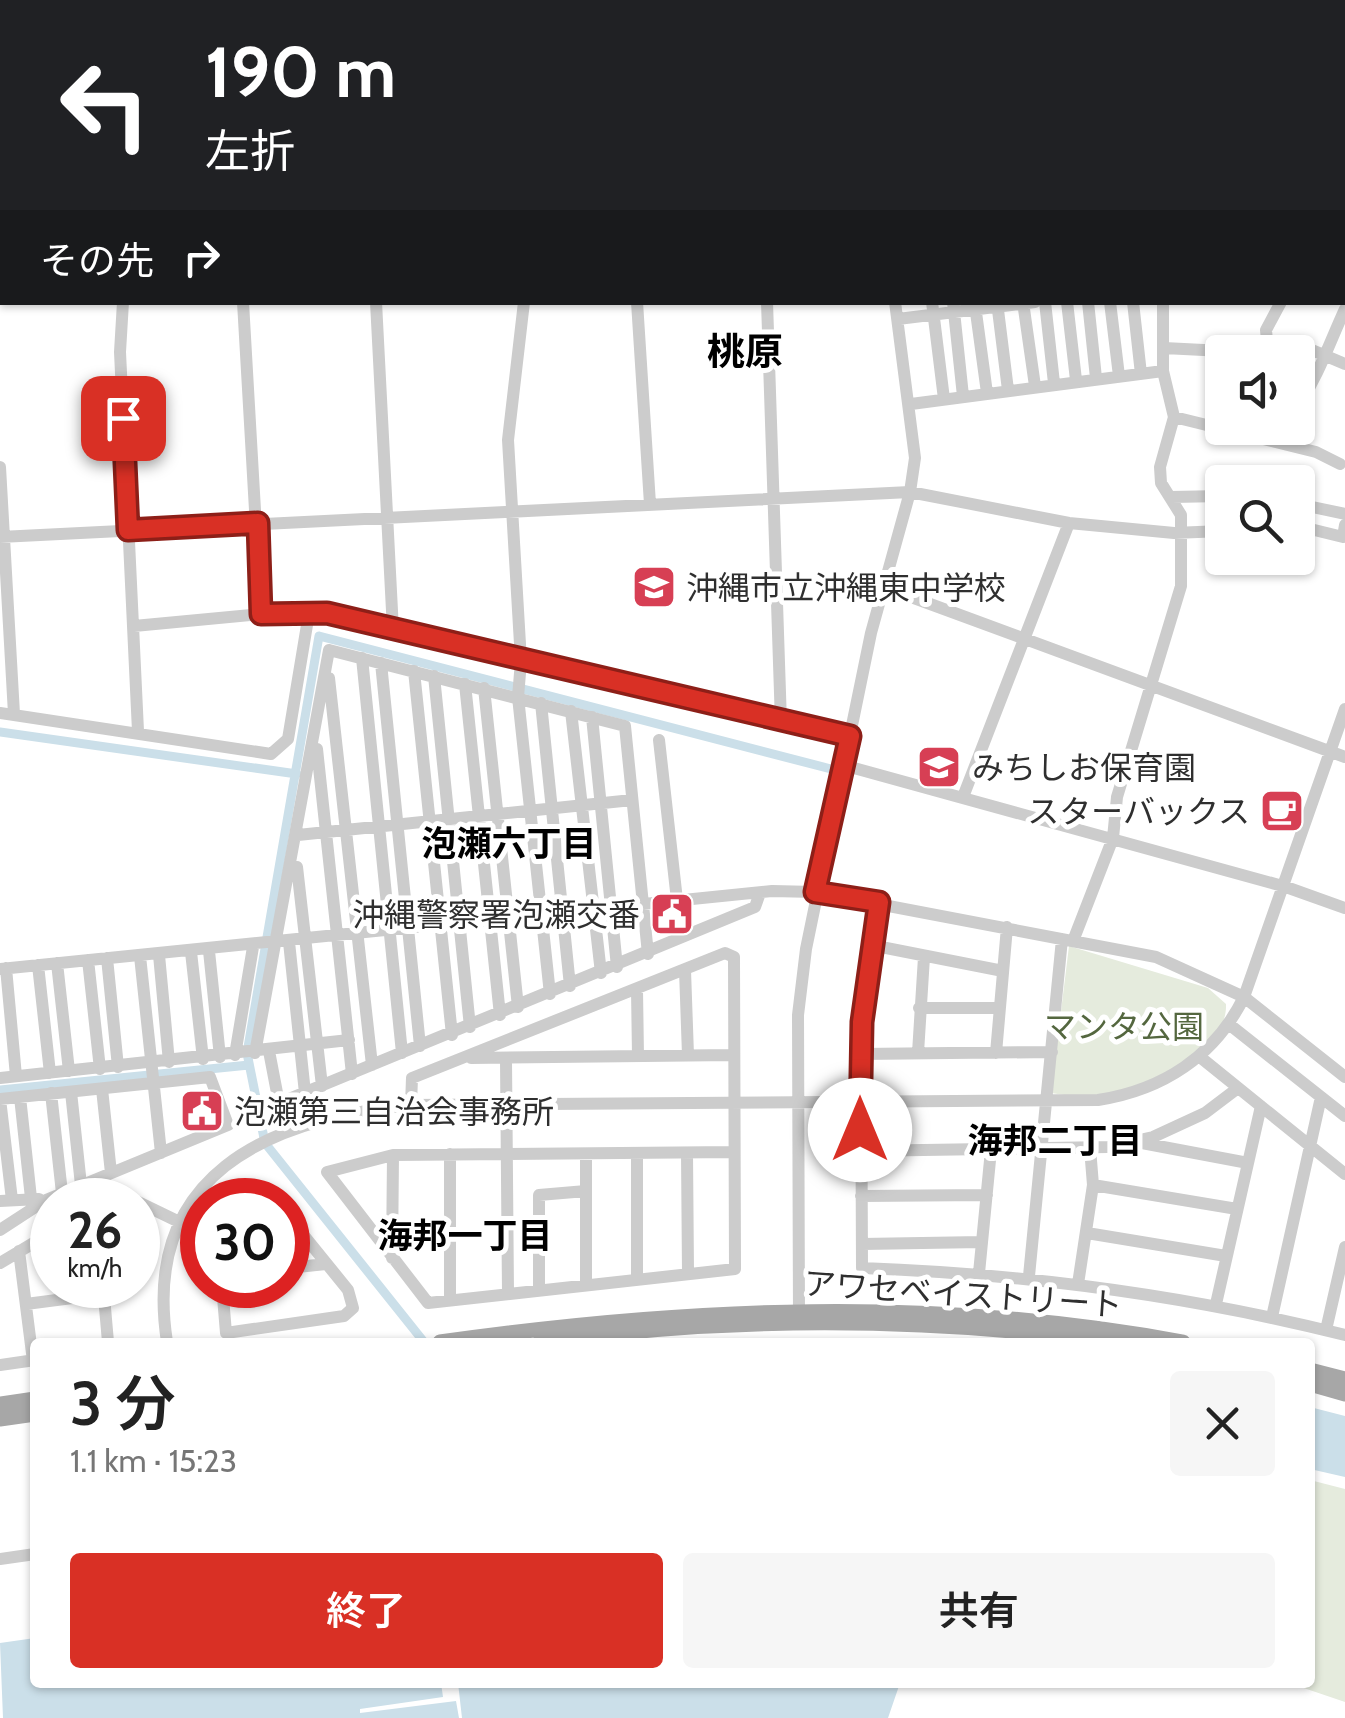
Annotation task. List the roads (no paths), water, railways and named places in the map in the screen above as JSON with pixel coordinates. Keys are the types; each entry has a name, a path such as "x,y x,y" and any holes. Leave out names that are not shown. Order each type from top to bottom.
{"main road":[{"name":"アワセベイストリート","path":"481,1338 675,1316 1036,1320 1156,1338"},
{"name":"アワセベイストリート","path":"579,1338 799,1316 1076,1338"},
{"path":"1315,1371 1345,1379"},
{"path":"1315,1385 1345,1394"},
{"path":"0,1404 30,1400"},
{"path":"0,1419 30,1415"}],"street":[{"path":"124,305 120,352 138,731"},
{"path":"243,305 261,614"},
{"path":"376,305 392,630"},
{"path":"524,305 508,419 522,661 518,697 550,994"},
{"path":"636,305 644,479 650,504"},
{"path":"768,305 781,722"},
{"path":"799,1316 798,1015 815,892 884,588 910,492 914,458 911,404 896,305"},
{"path":"898,319 933,308 998,305 1008,390"},
{"path":"1027,305 1034,386"},
{"path":"1044,305 1054,384"},
{"path":"1067,305 1076,380"},
{"path":"1088,305 1096,378"},
{"path":"1110,305 1119,376"},
{"path":"1132,305 1140,374"},
{"path":"1029,1276 1068,940 1113,838 1117,796 1148,682 1182,586 1181,515 1161,483 1160,467 1174,417 1162,370 1163,305"},
{"path":"1267,335 1278,305"},
{"path":"976,306 987,393"},
{"path":"954,307 963,396"},
{"path":"933,308 944,399"},
{"path":"1315,380 1345,309"},
{"path":"1164,348 1205,350"},
{"path":"1315,351 1345,364"},
{"path":"911,404 1162,370"},
{"path":"1174,417 1205,423"},
{"path":"1281,445 1340,464"},
{"path":"0,467 7,714 271,754 288,739 309,613"},
{"path":"1,537 910,492 1069,522 1205,531"},
{"path":"1172,496 1205,496"},
{"path":"1315,508 1345,514"},
{"path":"964,797 1069,522"},
{"path":"1315,530 1342,537 1345,525"},
{"path":"884,588 1338,755"},
{"path":"134,626 261,614 327,613 850,736"},
{"path":"648,954 626,726 329,650 262,1052 278,1098 284,1101 306,1093 648,954 754,908 760,892"},
{"path":"362,658 402,1053"},
{"path":"327,661 372,1065"},
{"path":"381,663 420,1046"},
{"path":"414,671 452,1034"},
{"path":"434,676 470,1027"},
{"path":"465,684 500,1015"},
{"path":"484,688 518,1008"},
{"path":"541,703 570,986"},
{"path":"167,1338 162,1275 178,1221 200,1187 237,1156 285,1133 347,1112 412,1105 1048,1101 1122,1096 1166,1079 1200,1057 1230,1025 1244,997 1338,755 1345,709"},
{"path":"571,711 601,974"},
{"path":"592,717 617,967"},
{"path":"315,736 340,935 352,1074"},
{"path":"659,740 677,900"},
{"path":"843,765 1286,887 1345,908"},
{"path":"298,835 632,800"},
{"path":"295,854 322,1086"},
{"path":"16,1076 3,969 253,947 760,892 815,892 1156,956 1244,997 1345,1077"},
{"path":"879,902 860,1054 862,1268 1029,1276 1216,1304 1345,1335"},
{"path":"996,1053 1008,928"},
{"path":"283,943 306,1093"},
{"path":"871,945 1003,971"},
{"path":"236,1055 253,947"},
{"path":"209,950 220,1057"},
{"path":"191,952 203,1059"},
{"path":"412,1105 412,1078 724,953 734,957 735,1269 586,1282 428,1303 327,1172 393,1155 734,1152"},
{"path":"159,955 169,1062"},
{"path":"140,956 161,1153"},
{"path":"918,1054 924,957"},
{"path":"107,958 118,1067"},
{"path":"88,960 100,1068"},
{"path":"58,964 69,1072"},
{"path":"38,965 50,1073"},
{"path":"685,970 688,1056"},
{"path":"637,990 638,1056"},
{"path":"919,1008 999,1008"},
{"path":"1230,1025 1345,1116"},
{"path":"0,1078 203,1059 349,1040"},
{"path":"860,1054 1052,1052"},
{"path":"464,1058 733,1055"},
{"path":"1200,1057 1345,1174"},
{"path":"506,1060 508,1294"},
{"path":"6,1201 0,1099 210,1077 228,1125 98,1178"},
{"path":"860,1151 1090,1148 1136,1142 1205,1113 1238,1088"},
{"path":"102,1089 111,1172"},
{"path":"71,1092 80,1178"},
{"path":"51,1094 60,1178"},
{"path":"20,1097 30,1189"},
{"path":"1272,1317 1321,1097"},
{"path":"1216,1304 1261,1106"},
{"path":"1136,1142 1248,1163"},
{"path":"1078,1284 1093,1186 1090,1148"},
{"path":"980,1273 991,1150"},
{"path":"637,1153 637,1277"},
{"path":"450,1154 450,1300"},
{"path":"586,1154 586,1282"},
{"path":"687,1154 688,1272"},
{"path":"392,1258 393,1155"},
{"path":"1093,1186 1237,1208"},
{"path":"539,1289 539,1195 586,1191"},
{"path":"861,1196 986,1194"},
{"path":"0,1230 30,1210"},
{"path":"160,1213 178,1221"},
{"path":"1087,1233 1226,1256"},
{"path":"862,1244 982,1242"},
{"path":"224,1308 226,1333 344,1316 353,1308 348,1290 310,1244"},
{"path":"0,1263 30,1245"},
{"path":"1326,1330 1345,1247"},
{"path":"19,1252 31,1338"},
{"path":"310,1266 326,1264"},
{"path":"26,1304 30,1303"},
{"path":"105,1308 108,1338"},
{"path":"0,1364 30,1360"},
{"path":"0,1559 30,1555"}],"water":[{"path":"1315,1408 1345,1416 1345,1477 1315,1470"},
{"path":"30,1639 30,1688 442,1688 443,1697 360,1709 360,1713 456,1701 459,1718 3,1718 0,1643"},
{"path":"459,1688 898,1688 888,1718 462,1718"}],"waterway":[{"path":"421,1338 265,1143 247,1053 319,636 831,769"},
{"path":"0,732 297,774"},
{"path":"0,1090 249,1065"}],"place":[{"name":"沖縄市立沖縄東中学校","path":"654,587"},
{"name":"みちしお保育園","path":"939,767"},
{"name":"スターバックス","path":"1282,811"},
{"name":"沖縄警察署泡瀬交番","path":"672,914"},
{"name":"泡瀬第三自治会事務所","path":"202,1111"}],"district":[{"name":"桃原","path":"745,351"},
{"name":"泡瀬六丁目","path":"509,843"},
{"name":"海邦二丁目","path":"1055,1140"},
{"name":"海邦一丁目","path":"465,1235"}],"park label":[{"name":"マンタ公園","path":"1124,1026"}]}
